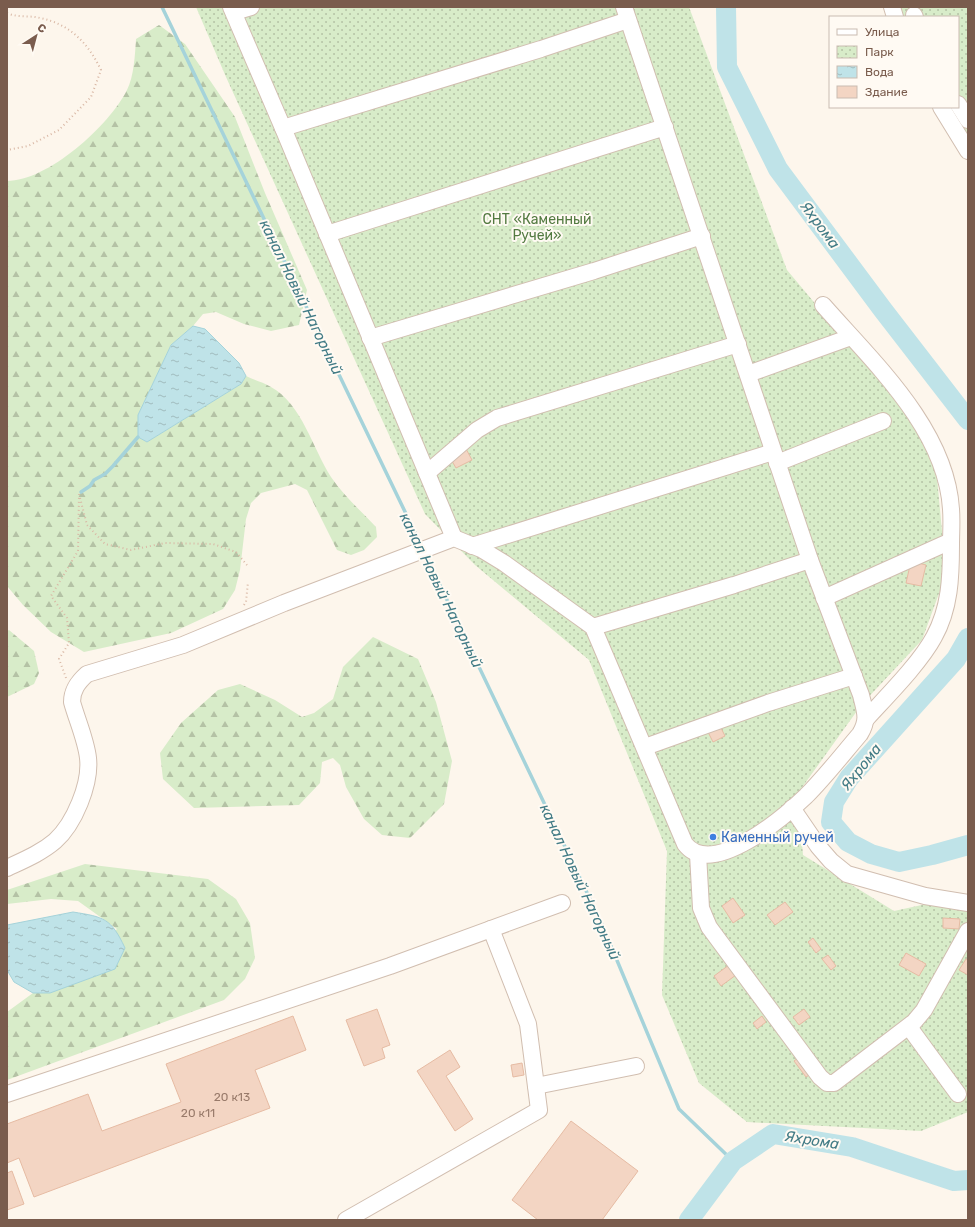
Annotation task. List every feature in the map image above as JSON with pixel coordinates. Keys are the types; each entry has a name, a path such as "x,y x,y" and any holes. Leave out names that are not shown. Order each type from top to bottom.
{"street":[{"path":"251,7 232,10 284,128 454,538 504,563 593,627 685,844 690,850 698,854 711,855 738,847 779,820 806,796 860,734 867,718 922,654 934,638 942,620 951,575 952,509 945,476 937,452 927,432 894,386 823,305"},
{"path":"284,128 541,49 626,14 702,236 775,458 810,560 854,676 867,718"},
{"path":"959,106 968,120"},
{"path":"942,108 968,151"},
{"path":"327,234 665,127"},
{"path":"370,338 594,271 702,236"},
{"path":"748,374 851,337"},
{"path":"427,473 477,430 497,418 738,344"},
{"path":"472,546 775,458 883,421"},
{"path":"7,868 35,855 56,840 75,813 87,784 88,758 72,702 72,694 79,681 87,674 183,645 284,603 454,538"},
{"path":"824,598 951,541"},
{"path":"593,627 727,587 810,560"},
{"path":"645,747 768,703 854,676"},
{"path":"792,808 831,862 847,874 925,896 968,903"},
{"path":"698,854 701,908 709,927 820,1077 827,1083 834,1083 909,1026 924,1010 968,931"},
{"path":"7,1094 390,966 562,902"},
{"path":"352,1219 539,1110 528,1024 491,929"},
{"path":"909,1026 958,1094"},
{"path":"536,1086 636,1066"}],"path":[{"path":"7,13 16,16 39,17 60,23 83,42 92,53 101,70 91,97 59,130 28,146 7,150"},
{"path":"72,694 59,658 69,643 67,618 51,596 78,551 79,494 87,525 105,544 130,550 165,543 213,544 236,552 247,565"}],"green space":[{"name":"СНТ «Каменный Ручей»","path":"196,7 689,7 787,270 906,412 936,467 946,574 922,640 862,704 798,793 803,855 894,911 968,895 968,1112 921,1131 747,1122 699,1083 662,995 667,851 589,660 475,565 425,514 226,77"},
{"path":"899,7 968,7 968,140 950,108 959,108 959,16 903,16"},
{"path":"159,25 185,44 235,117 265,193 307,290 299,325 271,331 244,324 216,312 203,314 193,326 171,345 138,415 138,437 147,442 241,384 246,376 262,382 282,395 291,404 306,428 331,477 347,497 376,527 377,537 364,550 351,555 337,550 307,490 295,484 261,493 251,503 246,519 240,570 235,590 223,609 171,633 84,652 51,632 23,605 7,586 7,181 23,179 41,172 76,149 92,135 118,104 127,90 133,72 136,39"},
{"path":"9,630 34,651 39,673 34,684 7,697 7,631"},
{"path":"373,637 418,659 436,702 452,761 444,804 410,838 382,835 364,819 346,787 340,765 333,758 322,762 320,783 299,805 194,808 163,779 160,753 181,723 218,690 240,684 275,700 302,717 314,713 333,699 343,667"},
{"path":"85,864 208,879 236,899 250,923 255,958 245,979 224,1000 7,1080 7,1012 33,993 50,993 117,929 78,901 51,899 7,904 7,890"}],"water":[{"path":"193,326 205,329 239,363 246,376 241,384 147,442 138,437 138,415 171,345"},
{"path":"73,912 99,918 111,925 115,930 125,948 115,969 50,993 33,993 14,982 7,970 7,925"}],"building":[{"path":"465,447 472,460 456,468 449,456"},
{"path":"911,561 926,565 921,586 906,583"},
{"path":"718,722 725,736 713,742 708,732"},
{"path":"733,898 745,915 733,923 722,906"},
{"path":"785,902 793,912 775,925 767,915"},
{"path":"943,918 960,919 959,929 943,928"},
{"path":"813,938 821,949 816,953 808,942"},
{"path":"906,953 926,964 919,976 899,965"},
{"path":"828,955 836,966 831,970 822,959"},
{"path":"966,959 968,960 968,975 959,970"},
{"path":"729,965 736,975 721,986 714,976"},
{"path":"377,1009 390,1045 382,1048 385,1058 364,1066 346,1020"},
{"path":"804,1009 810,1017 799,1025 793,1017"},
{"path":"293,1016 306,1050 255,1070 270,1108 34,1197 19,1158 7,1163 7,1124 88,1094 102,1131 181,1102 166,1064"},
{"path":"762,1016 766,1022 757,1029 753,1023"},
{"path":"450,1050 460,1067 446,1076 473,1119 455,1131 417,1071"},
{"path":"802,1055 814,1072 806,1077 794,1061"},
{"path":"522,1063 524,1075 513,1077 511,1065"},
{"path":"571,1121 638,1171 602,1220 538,1220 512,1200"},
{"path":"12,1171 24,1204 7,1210 7,1173"}],"waterway":[{"name":"канал Новый Нагорный","path":"162,7 422,547"},
{"name":"Яхрома","path":"726,7 727,67 778,169 883,310 968,420"},
{"path":"81,492 90,486 94,480 105,474 138,437"},
{"name":"канал Новый Нагорный","path":"425,554 601,922 679,1109 733,1161"},
{"name":"Яхрома","path":"968,638 956,659 849,778 834,802 831,822 848,842 871,854 899,862 968,845"},
{"name":"Яхрома","path":"689,1220 733,1161 773,1134 852,1147 954,1181 968,1180"}],"place":[{"name":"Каменный ручей","path":"713,837"}]}
